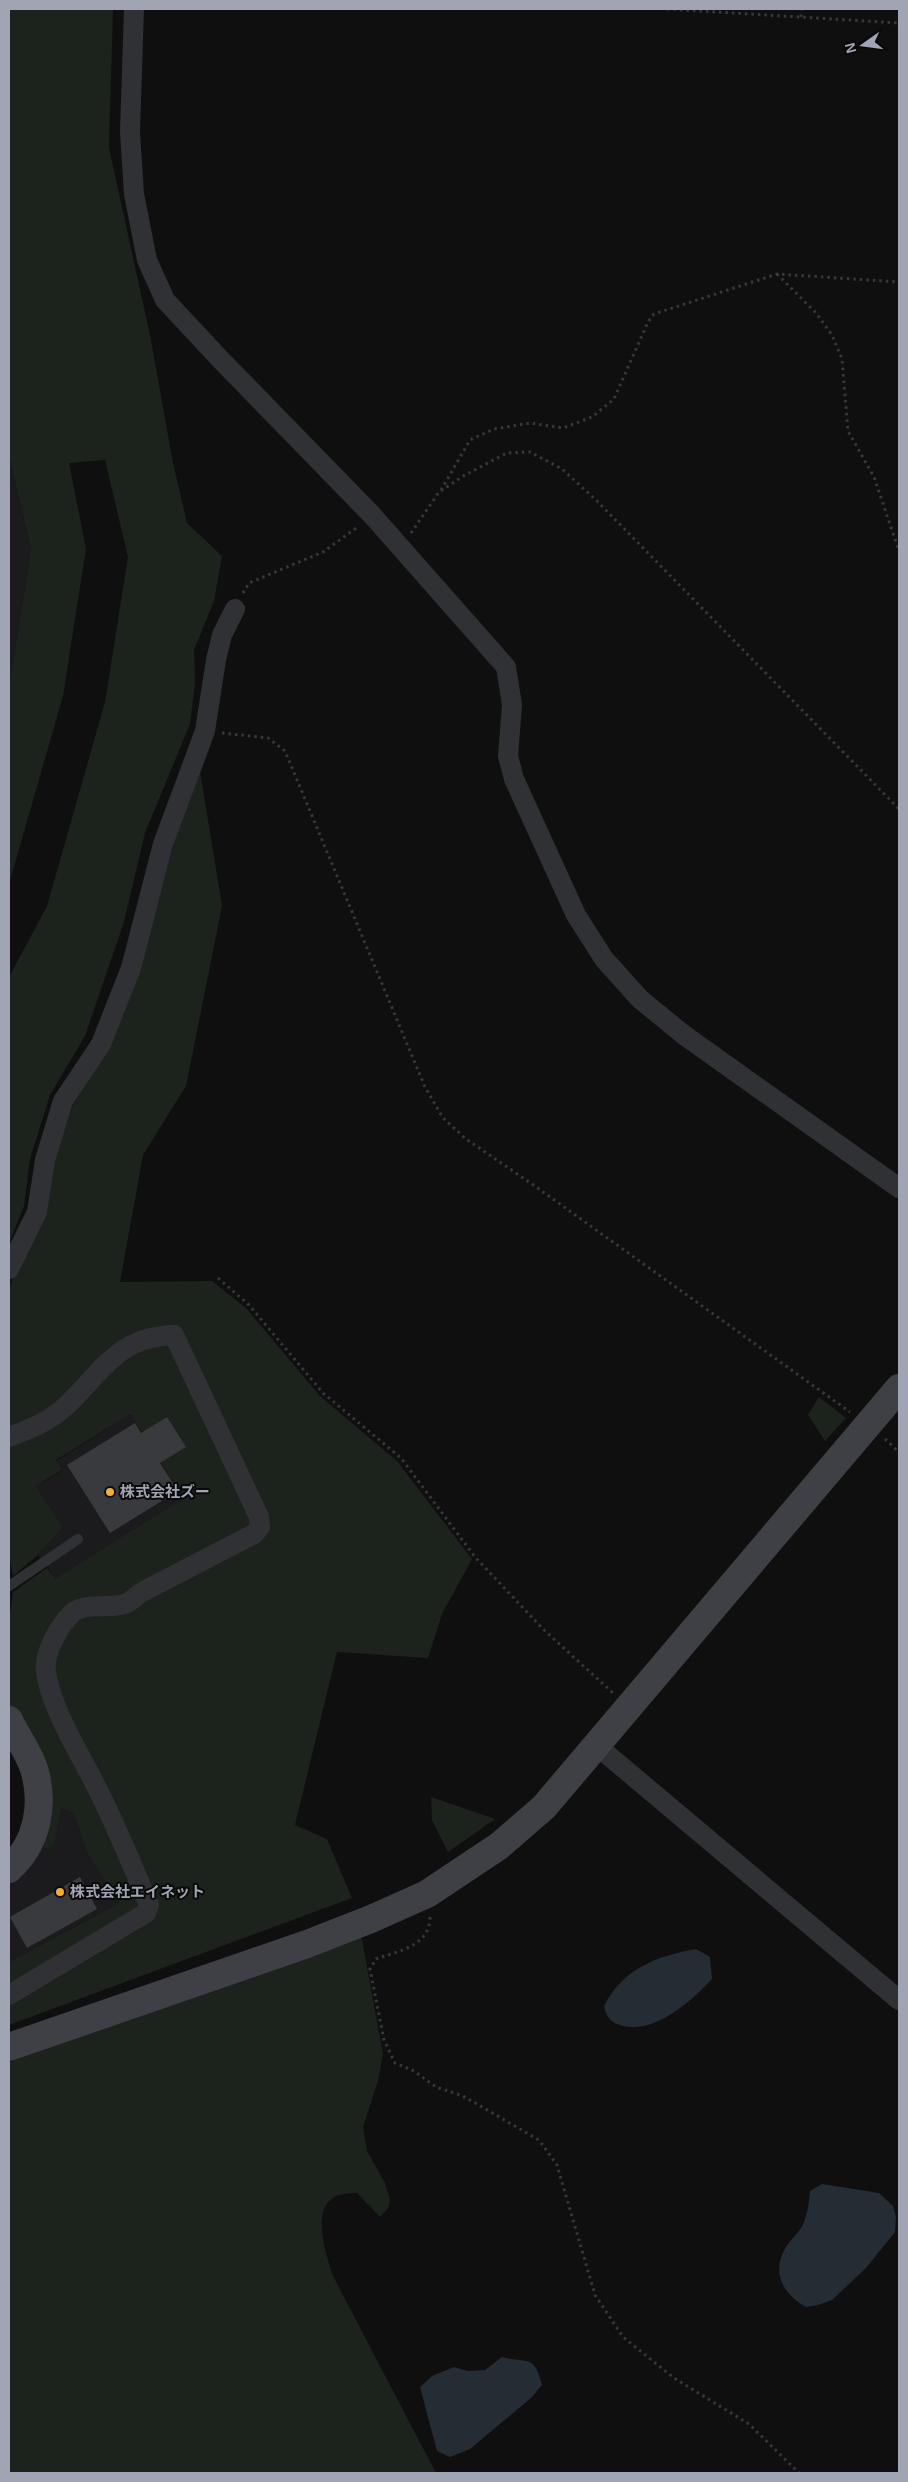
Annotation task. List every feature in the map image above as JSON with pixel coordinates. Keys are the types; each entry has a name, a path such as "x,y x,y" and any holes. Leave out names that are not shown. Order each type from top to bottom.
{"street":[{"path":"134,9 130,132 134,194 147,260 166,300 220,359 372,514 506,667 512,705 508,756 514,779 576,915 604,959 640,999 684,1035 899,1188"},
{"path":"9,1269 36,1212 45,1160 64,1101 101,1044 131,968 163,844 205,731 216,660 222,635 235,609"},
{"path":"9,1437 42,1424 66,1406 115,1353 136,1342 159,1336 174,1335 259,1517 260,1527 254,1534 142,1592 128,1603 83,1608 72,1612 59,1632 48,1654 45,1670 50,1693 108,1809 149,1905 146,1913 9,1996"},
{"path":"9,2047 297,1947 371,1919 427,1894 499,1846 544,1807 899,1388"},
{"path":"9,1720 34,1768 38,1791 38,1808 32,1840 9,1869"},
{"path":"596,1745 899,2000"}],"lane":[{"path":"9,1586 78,1539"}],"path":[{"path":"667,9 899,23"},
{"path":"801,17 802,9"},
{"path":"401,547 439,492 470,440 494,429 530,423 564,428 592,417 614,398 648,322 654,314 777,274 899,282"},
{"path":"777,274 816,313 832,335 842,359 848,431 874,477 899,552"},
{"path":"439,492 465,475 507,453 530,452 562,469 597,501 899,809"},
{"path":"235,609 249,583 323,552 350,534 372,514"},
{"path":"205,731 268,738 285,751 425,1087 443,1118 466,1139 532,1184 868,1425 899,1452"},
{"path":"218,1278 249,1305 323,1394 401,1458 475,1556 544,1630 628,1708"},
{"path":"427,1894 430,1928 424,1937 414,1945 376,1959 370,1969 384,2040 392,2058 400,2067 414,2071 436,2087 463,2096 539,2140 557,2166 595,2295 623,2337 674,2378 749,2424 799,2473"}],"shaded area":[{"path":"9,9 113,9 109,148 150,335 173,463 187,523 222,556 214,601 194,650 195,683 190,724 145,833 124,922 85,1036 50,1095 30,1159 24,1206 9,1243 9,977 47,906 105,702 128,557 105,460 69,463 86,549 63,696 9,884 9,685 31,550 9,456"},
{"path":"9,456 31,550 9,685"},
{"path":"199,765 222,906 186,1086 143,1155 120,1282 212,1281 246,1308 320,1396 397,1461 472,1559 442,1614 428,1658 337,1652 295,1825 327,1839 352,1898 9,2025 9,1962 119,1903 87,1853 74,1813 61,1809 54,1844 49,1849 44,1848 42,1844 20,1725 9,1704 9,1622 13,1592 47,1568 56,1578 183,1498 131,1414 56,1460 62,1470 36,1486 63,1527 38,1555 13,1576 9,1556 9,1290 72,1107 107,1049 139,970 174,843"},
{"path":"819,1397 846,1418 825,1441 808,1415"},
{"name":"株式会社ズー","path":"131,1414 183,1498 56,1578 38,1555 63,1527 36,1486 62,1471 56,1461"},
{"path":"431,1797 495,1819 448,1852 432,1820"},
{"name":"株式会社エイネット","path":"61,1809 74,1813 87,1853 119,1903 9,1962 9,1880 40,1846 47,1849 52,1846"},
{"path":"361,1934 383,2054 378,2081 363,2127 367,2151 385,2183 390,2200 388,2208 380,2217 357,2193 341,2194 330,2200 324,2210 322,2236 333,2276 436,2473 9,2473 9,2062"},
{"path":"696,1949 710,1957 712,1979 682,2007 670,2015 645,2026 632,2027 620,2025 609,2018 604,2006 621,1982 631,1974 654,1960"},
{"path":"822,2184 879,2193 893,2206 896,2217 895,2232 866,2268 832,2300 806,2307 785,2289 779,2273 779,2265 786,2247 803,2225 810,2191"},
{"path":"502,2357 533,2364 542,2385 531,2398 470,2449 450,2457 437,2451 420,2387 432,2376 454,2367 468,2371 485,2370"}],"building":[{"path":"167,1417 186,1447 160,1463 178,1491 110,1533 67,1465 135,1423 141,1433"},
{"path":"80,1877 97,1909 27,1948 10,1917"}],"place":[{"name":"株式会社ズー","path":"110,1492"},
{"name":"株式会社エイネット","path":"60,1892"}]}
